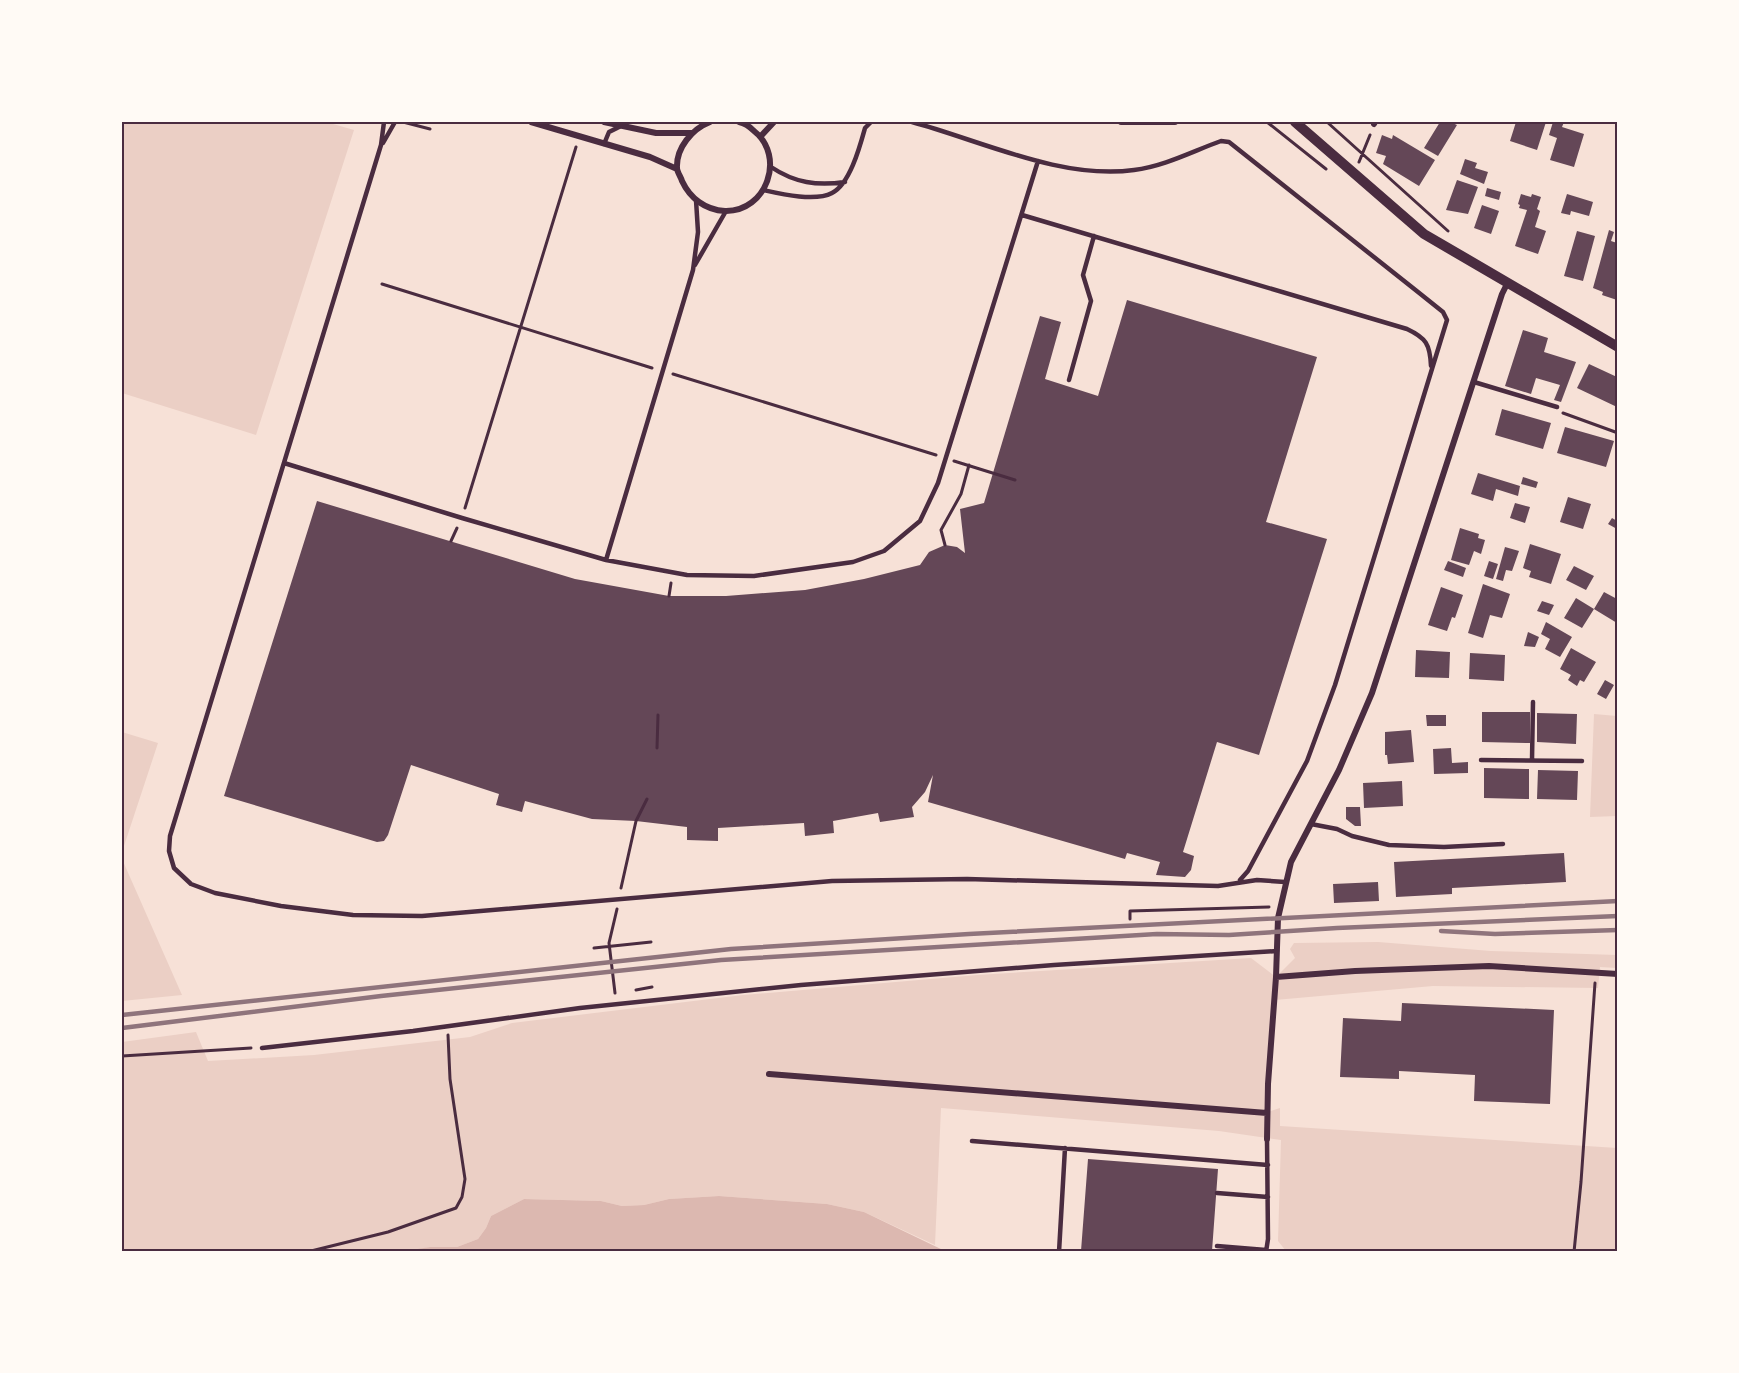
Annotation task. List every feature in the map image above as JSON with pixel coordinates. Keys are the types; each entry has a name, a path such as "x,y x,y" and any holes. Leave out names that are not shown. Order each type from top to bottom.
{"street":[{"path":"531,122 650,157 677,169"},
{"path":"604,122 656,133 691,133"},
{"path":"710,122 691,133 682,147 677,169 686,190 696,200 710,208 726,211 753,201 763,190 771,167 768,147 761,136 745,123 739,122"},
{"path":"761,136 774,122"},
{"path":"1121,122 1175,122"},
{"path":"1295,122 1425,234 1507,284 1617,346"},
{"path":"1267,1139 1277,931 1285,882 1291,862 1356,733 1372,693 1507,284"},
{"path":"1276,977 1355,971 1489,966 1617,974"},
{"path":"770,1074 1267,1113"}],"lane":[{"path":"384,122 381,146 170,836 169,851 174,867 191,884 215,893 281,906 353,915 422,916 832,881 967,879 1218,886 1257,880 1285,882"},
{"path":"381,146 395,122"},
{"path":"763,190 791,196 818,196 832,193 844,182 865,128 871,122"},
{"path":"912,122 1038,161 1092,172 1135,170 1158,166 1221,141 1229,142 1443,312 1447,320 1335,685 1307,761 1245,877 1238,882"},
{"path":"604,144 609,132 621,126"},
{"path":"284,462 606,560 687,575 754,576 853,562 884,551 920,520 938,483 1038,161"},
{"path":"771,167 787,178 830,184 844,182"},
{"path":"606,560 693,270 698,232 696,200"},
{"path":"693,270 726,211"},
{"path":"1022,215 1407,329 1422,336 1430,348 1432,369"},
{"path":"1069,380 1091,301 1083,275 1094,237"},
{"path":"1474,382 1557,407"},
{"path":"1532,760 1533,702"},
{"path":"1481,760 1582,761"},
{"path":"1311,824 1337,829 1352,836 1389,845 1444,847 1503,844"},
{"path":"262,1048 447,1027 568,1009 801,985 1054,965 1277,951"},
{"path":"1217,1246 1266,1251 1267,1139"},
{"path":"972,1141 1268,1165"},
{"path":"1059,1251 1065,1148"},
{"path":"1217,1193 1268,1197"}],"path":[{"path":"402,122 430,129"},
{"path":"1327,122 1451,233"},
{"path":"1353,172 1363,155 1374,123"},
{"path":"451,541 462,518 579,137"},
{"path":"382,285 1015,480"},
{"path":"1561,413 1617,433"},
{"path":"945,545 941,530 962,494 969,465"},
{"path":"657,748 658,715"},
{"path":"636,821 647,799"},
{"path":"1130,919 1130,910 1280,906"},
{"path":"594,948 651,942"},
{"path":"1574,1251 1596,973"},
{"path":"307,1251 388,1232 456,1208 462,1197 465,1179 450,1079 447,1027"},
{"path":"122,1056 262,1048"}],"shaded area":[{"path":"122,122 326,122 354,130 256,435 122,393"},
{"path":"1594,714 1617,716 1617,816 1590,817"},
{"path":"122,732 158,743 122,852"},
{"path":"122,859 182,995 122,1001"},
{"path":"1378,942 1491,951 1617,955 1617,968 1600,967 1598,988 1433,986 1275,1000 1268,1112 1280,1108 1280,1126 1617,1148 1617,1251 1286,1251 1278,1241 1281,1140 1219,1131 941,1108 935,1245 864,1212 827,1204 719,1196 669,1199 644,1205 622,1206 601,1201 524,1199 491,1216 478,1239 457,1247 430,1247 405,1252 122,1251 122,1042 196,1032 208,1061 314,1055 470,1037 512,1023 743,995 977,975 1251,958 1276,977 1295,958 1290,949 1294,943"},
{"path":"719,1196 827,1204 864,1212 945,1251 405,1251 430,1247 457,1247 478,1239 491,1216 524,1199 601,1201 622,1206 644,1205 669,1199"}],"building":[{"path":"1440,122 1457,125 1438,156 1424,148"},
{"path":"1516,122 1546,122 1537,150 1510,141"},
{"path":"1553,122 1564,122 1562,127 1584,134 1574,167 1550,160 1557,138 1549,135"},
{"path":"1382,135 1392,139 1393,135 1435,160 1419,186 1383,164 1386,156 1376,153"},
{"path":"1465,159 1477,163 1475,168 1488,172 1484,184 1460,174"},
{"path":"1457,180 1478,187 1468,214 1446,210"},
{"path":"1487,188 1501,192 1499,200 1485,196"},
{"path":"1521,194 1541,197 1535,227 1546,231 1538,254 1515,246 1527,210 1519,208"},
{"path":"1567,194 1593,202 1589,216 1571,211 1570,215 1561,213"},
{"path":"1482,205 1499,211 1491,234 1474,228"},
{"path":"1609,230 1614,232 1611,241 1617,243 1615,252 1617,252 1617,300 1602,295 1603,292 1593,288"},
{"path":"1577,231 1595,236 1583,281 1564,276"},
{"path":"1127,300 1317,357 1266,522 1327,539 1259,755 1217,742 1183,852 1194,856 1191,870 1185,877 1156,875 1160,862 1127,853 1125,859 928,802 933,775 925,792 912,807 914,817 880,822 878,813 833,821 834,833 805,836 804,823 718,828 718,841 687,840 687,827 592,819 525,801 522,812 496,805 499,794 411,765 384,841 377,842 224,796 317,501 575,579 669,596 726,596 805,590 864,579 920,565 929,552 945,545 957,547 965,553 960,509 984,503 1040,316 1061,322 1045,379 1098,396"},
{"path":"1523,330 1548,338 1544,352 1576,362 1561,402 1554,400 1560,385 1536,378 1531,394 1505,386"},
{"path":"1589,364 1617,377 1617,407 1577,388"},
{"path":"1502,409 1551,423 1543,449 1495,435"},
{"path":"1565,427 1614,441 1606,467 1557,453"},
{"path":"1478,473 1520,486 1518,496 1496,489 1493,501 1471,494"},
{"path":"1523,477 1538,482 1536,488 1521,484"},
{"path":"1568,497 1591,504 1583,529 1560,522"},
{"path":"1515,503 1530,507 1525,523 1510,518"},
{"path":"1612,518 1617,521 1617,529 1608,524"},
{"path":"1460,528 1479,534 1478,538 1485,540 1481,554 1474,551 1469,565 1451,560"},
{"path":"1530,544 1561,554 1551,584 1529,577 1531,571 1523,568"},
{"path":"1505,547 1519,551 1512,571 1506,570 1503,581 1496,579"},
{"path":"1448,561 1466,568 1463,577 1444,570"},
{"path":"1489,561 1498,564 1493,579 1484,576"},
{"path":"1574,566 1594,576 1586,590 1566,580"},
{"path":"1483,584 1510,594 1502,618 1490,615 1483,638 1468,633"},
{"path":"1441,587 1463,595 1455,618 1452,617 1447,631 1428,625"},
{"path":"1604,592 1617,599 1617,623 1594,609"},
{"path":"1576,598 1594,609 1582,628 1564,618"},
{"path":"1542,601 1554,605 1549,615 1537,611"},
{"path":"1546,622 1572,637 1560,657 1545,649 1550,639 1541,634"},
{"path":"1528,632 1539,637 1535,647 1524,646"},
{"path":"1571,648 1596,662 1584,682 1580,680 1577,686 1568,680 1571,675 1560,669"},
{"path":"1416,650 1450,652 1449,678 1415,677"},
{"path":"1470,653 1505,655 1504,681 1469,679"},
{"path":"1605,680 1614,685 1606,699 1597,694"},
{"path":"1482,712 1530,712 1530,743 1482,742"},
{"path":"1537,713 1577,714 1576,744 1537,742"},
{"path":"1426,715 1446,715 1446,726 1427,726"},
{"path":"1411,730 1414,762 1388,764 1387,755 1385,755 1385,732"},
{"path":"1451,748 1452,763 1468,762 1468,773 1434,774 1433,749"},
{"path":"1484,768 1529,769 1529,799 1484,798"},
{"path":"1538,770 1578,771 1577,800 1537,799"},
{"path":"1402,781 1403,806 1364,808 1363,783"},
{"path":"1346,807 1360,807 1361,826 1355,826 1346,819"},
{"path":"1564,853 1566,882 1452,888 1452,894 1396,897 1394,862"},
{"path":"1378,882 1379,901 1334,903 1333,884"},
{"path":"1402,1003 1554,1010 1550,1104 1474,1101 1475,1075 1399,1071 1399,1079 1340,1077 1343,1018 1401,1021"},
{"path":"1088,1159 1218,1169 1212,1251 1081,1251"}],"railway":[{"path":"122,1015 731,949 969,934 1618,901"},
{"path":"122,1028 381,996 721,960 1157,934 1229,935 1618,916"},
{"path":"1441,931 1495,934 1618,930"}]}
